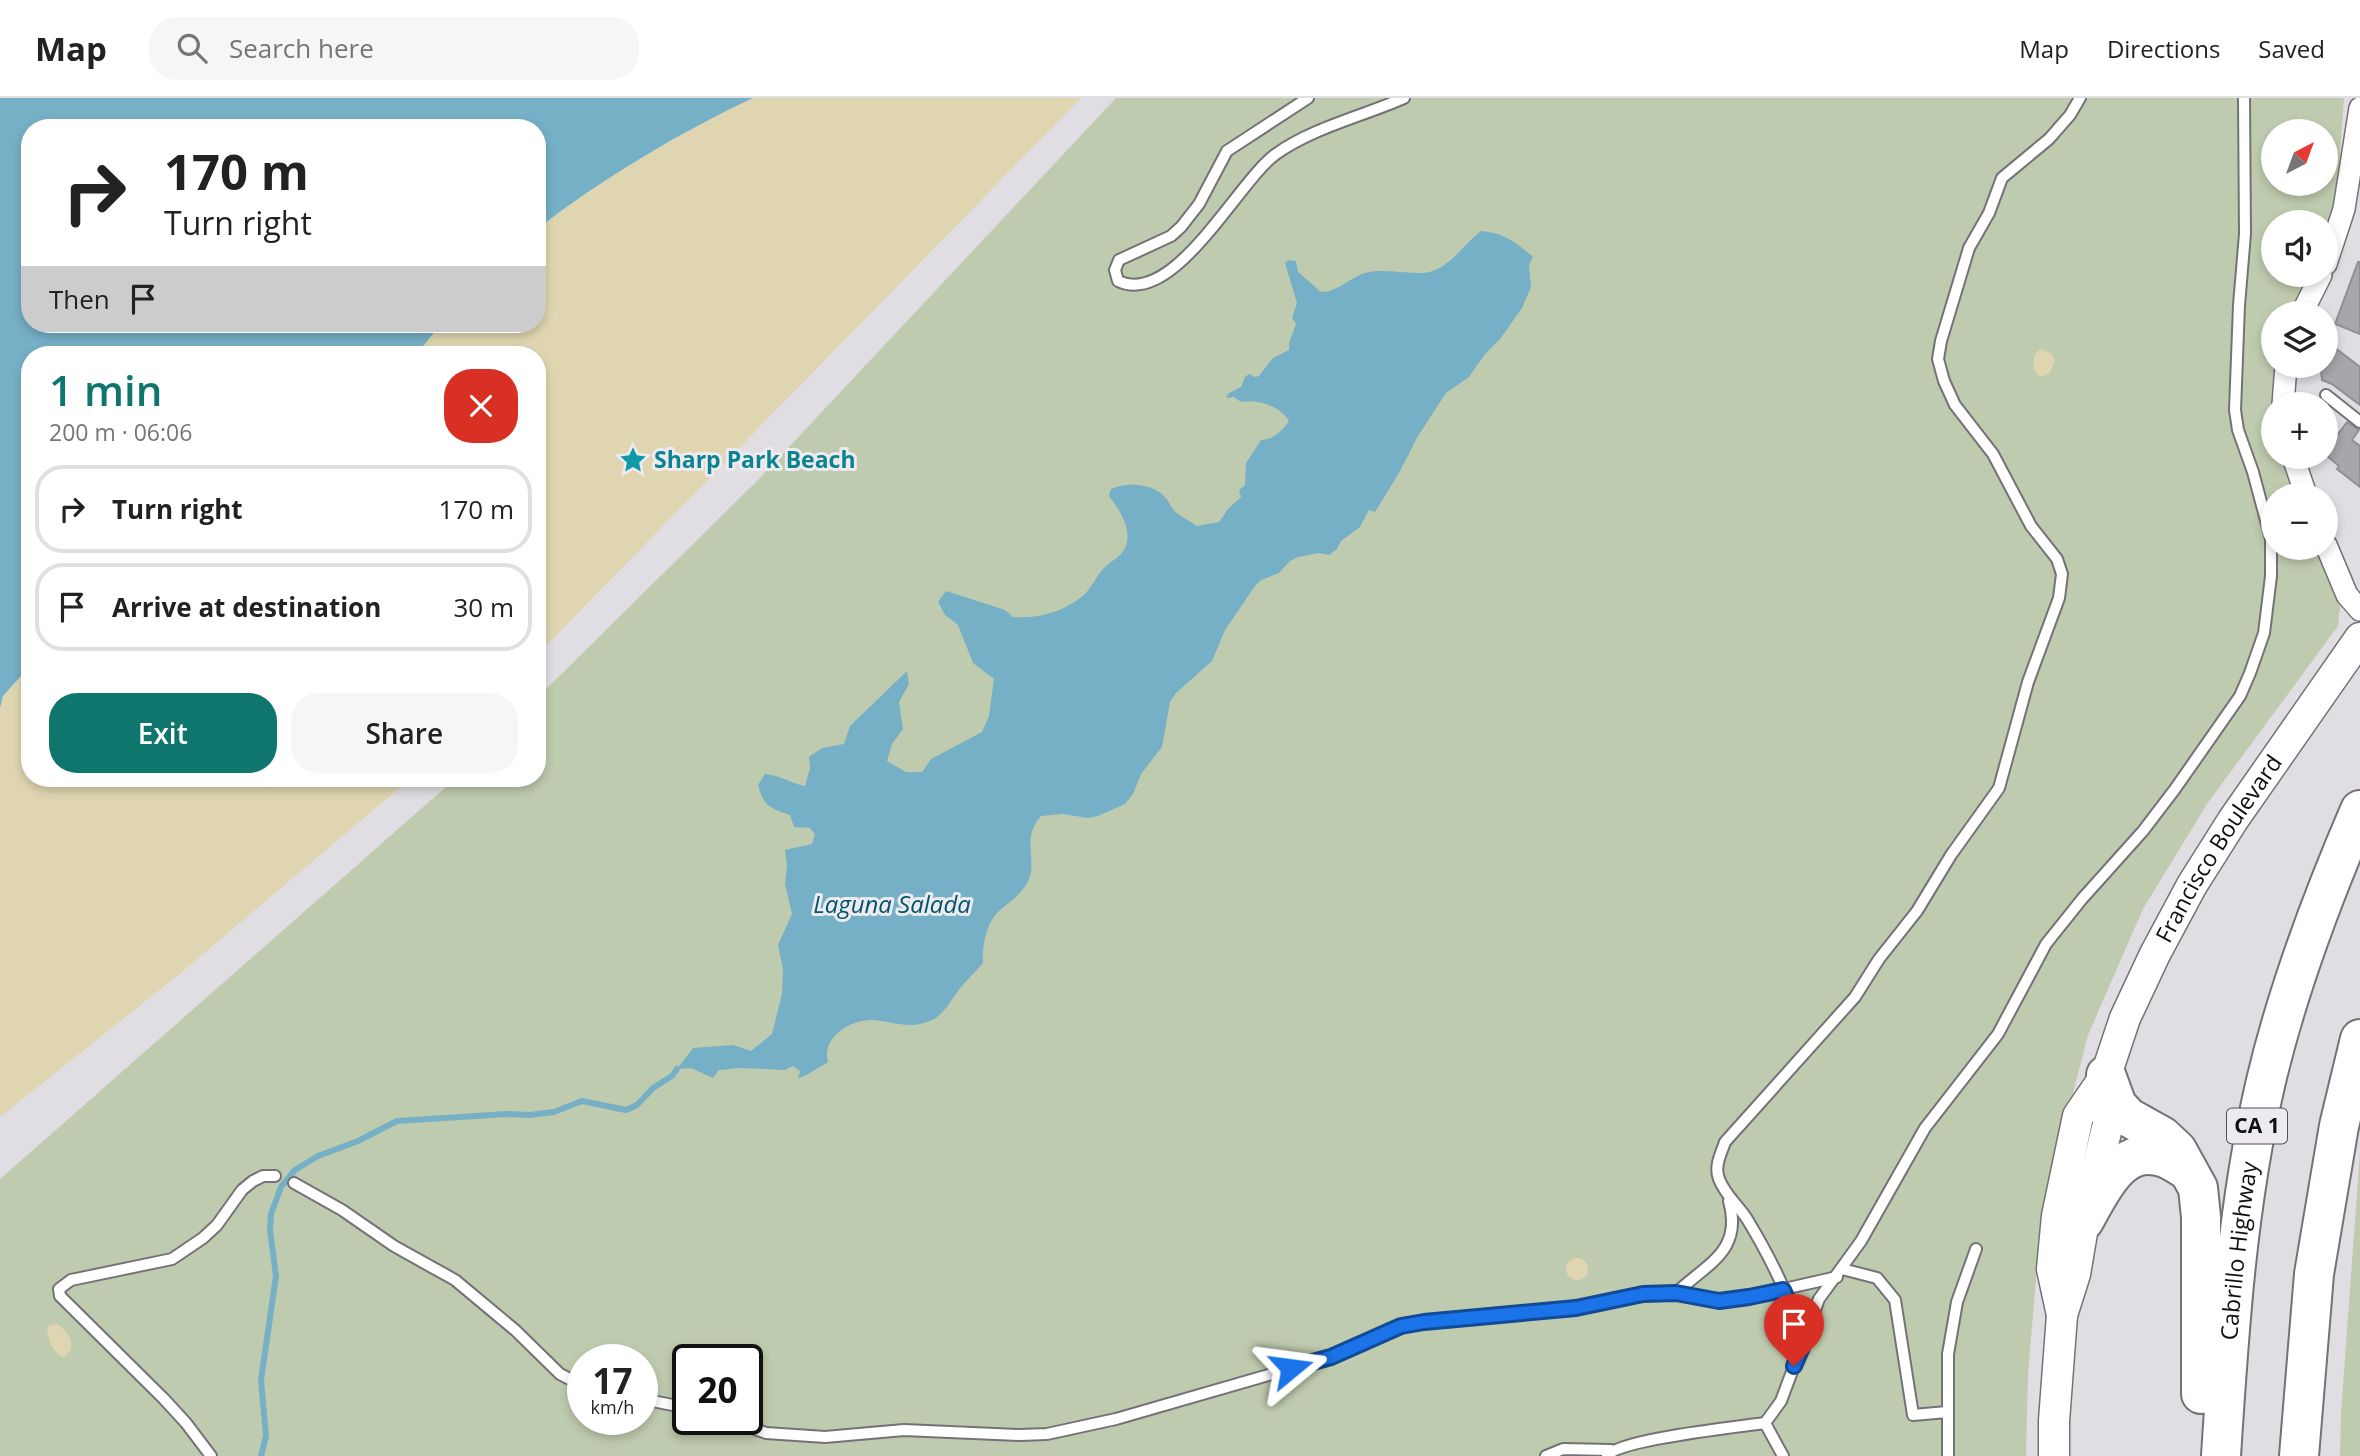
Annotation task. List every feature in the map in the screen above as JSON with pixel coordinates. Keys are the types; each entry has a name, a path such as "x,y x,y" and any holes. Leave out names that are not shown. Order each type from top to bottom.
{"highway":[{"name":"Cabrillo Highway","path":"2221,1456 2235,1266 2262,1101 2297,972 2360,810"},
{"path":"2299,1456 2314,1274 2339,1126 2360,1039"},
{"path":"2106,1075 2117,1105 2128,1117 2162,1136 2178,1150 2198,1188 2202,1456"},
{"path":"2084,1221 2108,1178 2122,1163 2142,1154 2154,1155 2167,1158 2190,1173"},
{"path":"2314,1274 2318,1456"}],"street":[{"path":"2338,227 2344,209 2360,108"},
{"path":"2332,560 2347,595 2360,610"},
{"name":"Francisco Boulevard","path":"2062,1315 2052,1269 2057,1216 2078,1116 2106,1075 2125,1018 2192,885 2233,820 2360,638"},
{"name":"Francisco Boulevard","path":"2054,1456 2062,1315 2076,1274 2084,1221 2108,1124 2106,1075"},
{"path":"2054,1421 2063,1456"}],"lane":[{"path":"1308,98 1227,151 1199,204 1181,227 1154,246 1119,260 1115,270 1118,281 1130,287 1142,284 1157,278 1174,266 1201,241 1254,175 1283,149 1329,127 1404,98"},
{"path":"1804,1343 1798,1323 1755,1234 1727,1195 1718,1177 1717,1163 1725,1142 1855,997 1879,959 1917,911 1951,855 1999,788 2028,682 2059,598 2062,574 2057,559 2031,526 1993,454 1955,405 1938,359 1969,248 1989,214 2002,178 2049,139 2070,115 2080,98"},
{"path":"1546,1456 1563,1449 1609,1453 1696,1432 1765,1423 1781,1401 1819,1299 1861,1241 1925,1128 1998,1034 2046,944 2143,831 2240,696 2264,633 2271,576 2271,539 2253,472 2238,430 2235,410 2245,234 2244,98"},
{"path":"2338,405 2360,422"},
{"path":"211,1456 171,1406 60,1296 59,1289 71,1280 172,1259 217,1225 242,1190 253,1181 263,1176 275,1176"},
{"path":"294,1183 454,1280 515,1330 559,1374 567,1378"},
{"path":"1676,1293 1724,1250 1732,1234 1734,1219 1727,1195"},
{"path":"1948,1456 1948,1354 1957,1302 1976,1249"},
{"path":"763,1432 825,1437 904,1430 1047,1434 1116,1419 1331,1357 1401,1326 1576,1308 1643,1294 1676,1293 1719,1301 1783,1290 1840,1273 1877,1278 1895,1300 1913,1415 1947,1412"},
{"path":"1765,1423 1783,1456"}],"green space":[{"path":"1116,98 2344,98 2338,180 2338,119 2261,119 2261,196 2337,196 2335,210 2261,210 2261,287 2306,287 2300,301 2261,301 2261,378 2277,378 2275,392 2261,392 2261,469 2289,469 2294,483 2261,483 2261,560 2324,560 2341,599 2338,626 2207,804 2143,909 2088,1035 2057,1155 2038,1257 2028,1374 2026,1456 0,1456 0,1179 446,787 546,787 546,689 759,479"},
{"path":"2360,1152 2360,1456 2340,1456 2341,1413"}],"sand":[{"name":"Sharp Park Beach","path":"753,98 1081,98 546,646 546,346 423,346 434,333 546,333 546,222 588,192 696,126"},
{"path":"2041,349 2052,354 2055,361 2049,373 2041,377 2035,372 2034,362 2036,353"},
{"path":"21,676 21,787 401,787 182,972 0,1117 0,708 3,696"},
{"path":"1577,1258 1585,1261 1588,1269 1585,1277 1577,1280 1569,1277 1566,1269 1569,1261"},
{"path":"57,1324 66,1332 71,1342 71,1350 64,1357 54,1349 48,1334 48,1326"}],"water":[{"path":"0,98 753,98 696,126 641,158 546,222 546,119 21,119 21,333 434,333 423,346 21,346 21,676 3,696 0,708"},
{"name":"Laguna Salada","path":"1481,231 1509,239 1533,257 1529,265 1531,287 1522,308 1469,377 1446,393 1375,512 1369,510 1360,527 1341,541 1337,549 1329,555 1319,553 1298,557 1279,573 1261,580 1255,586 1225,630 1212,661 1176,693 1170,702 1162,747 1141,774 1133,794 1125,804 1088,818 1063,814 1041,816 1032,832 1031,872 1026,885 991,922 983,949 983,963 941,1014 925,1023 917,1024 873,1020 855,1023 833,1038 827,1053 828,1062 798,1078 800,1071 793,1066 785,1070 719,1070 713,1078 691,1068 677,1069 693,1048 733,1045 751,1051 772,1034 782,994 783,969 778,945 792,914 785,884 785,850 812,844 815,834 810,828 794,827 790,815 765,802 758,785 765,774 805,786 810,768 809,757 822,748 844,744 850,726 907,671 909,684 899,702 903,729 892,744 887,761 906,772 922,772 931,759 982,732 989,716 994,679 973,663 958,625 945,615 938,602 946,591 1005,610 1013,617 1032,617 1068,606 1087,592 1103,569 1119,556 1126,546 1126,526 1109,496 1111,489 1117,487 1139,485 1153,488 1164,496 1176,512 1197,526 1219,522 1241,497 1239,490 1245,485 1246,463 1261,440 1277,434 1289,421 1280,411 1268,405 1241,402 1234,397 1226,398 1229,393 1241,387 1245,377 1249,374 1259,376 1273,358 1289,350 1296,324 1292,318 1297,303 1285,263 1289,260 1296,261 1298,272 1321,292 1374,271 1420,273 1435,270 1448,262"}],"building":[{"path":"2360,262 2360,334 2338,325 2338,316"},
{"path":"2338,350 2360,367 2360,405 2332,384 2322,380 2338,378"},
{"path":"2347,422 2359,430 2352,440 2360,446 2360,487 2337,469 2338,434"}],"waterway":[{"path":"261,1456 266,1436 261,1380 276,1276 270,1230 271,1214 281,1187 295,1170 318,1156 358,1141 397,1121 530,1115 554,1112 582,1101 626,1110 637,1105 677,1069"}],"place":[{"name":"Sharp Park Beach","path":"633,460"}],"route":[{"path":"1291,1368 1331,1357 1401,1326 1424,1322 1576,1308 1643,1294 1676,1293 1719,1301 1783,1290 1804,1343 1794,1366"}]}
